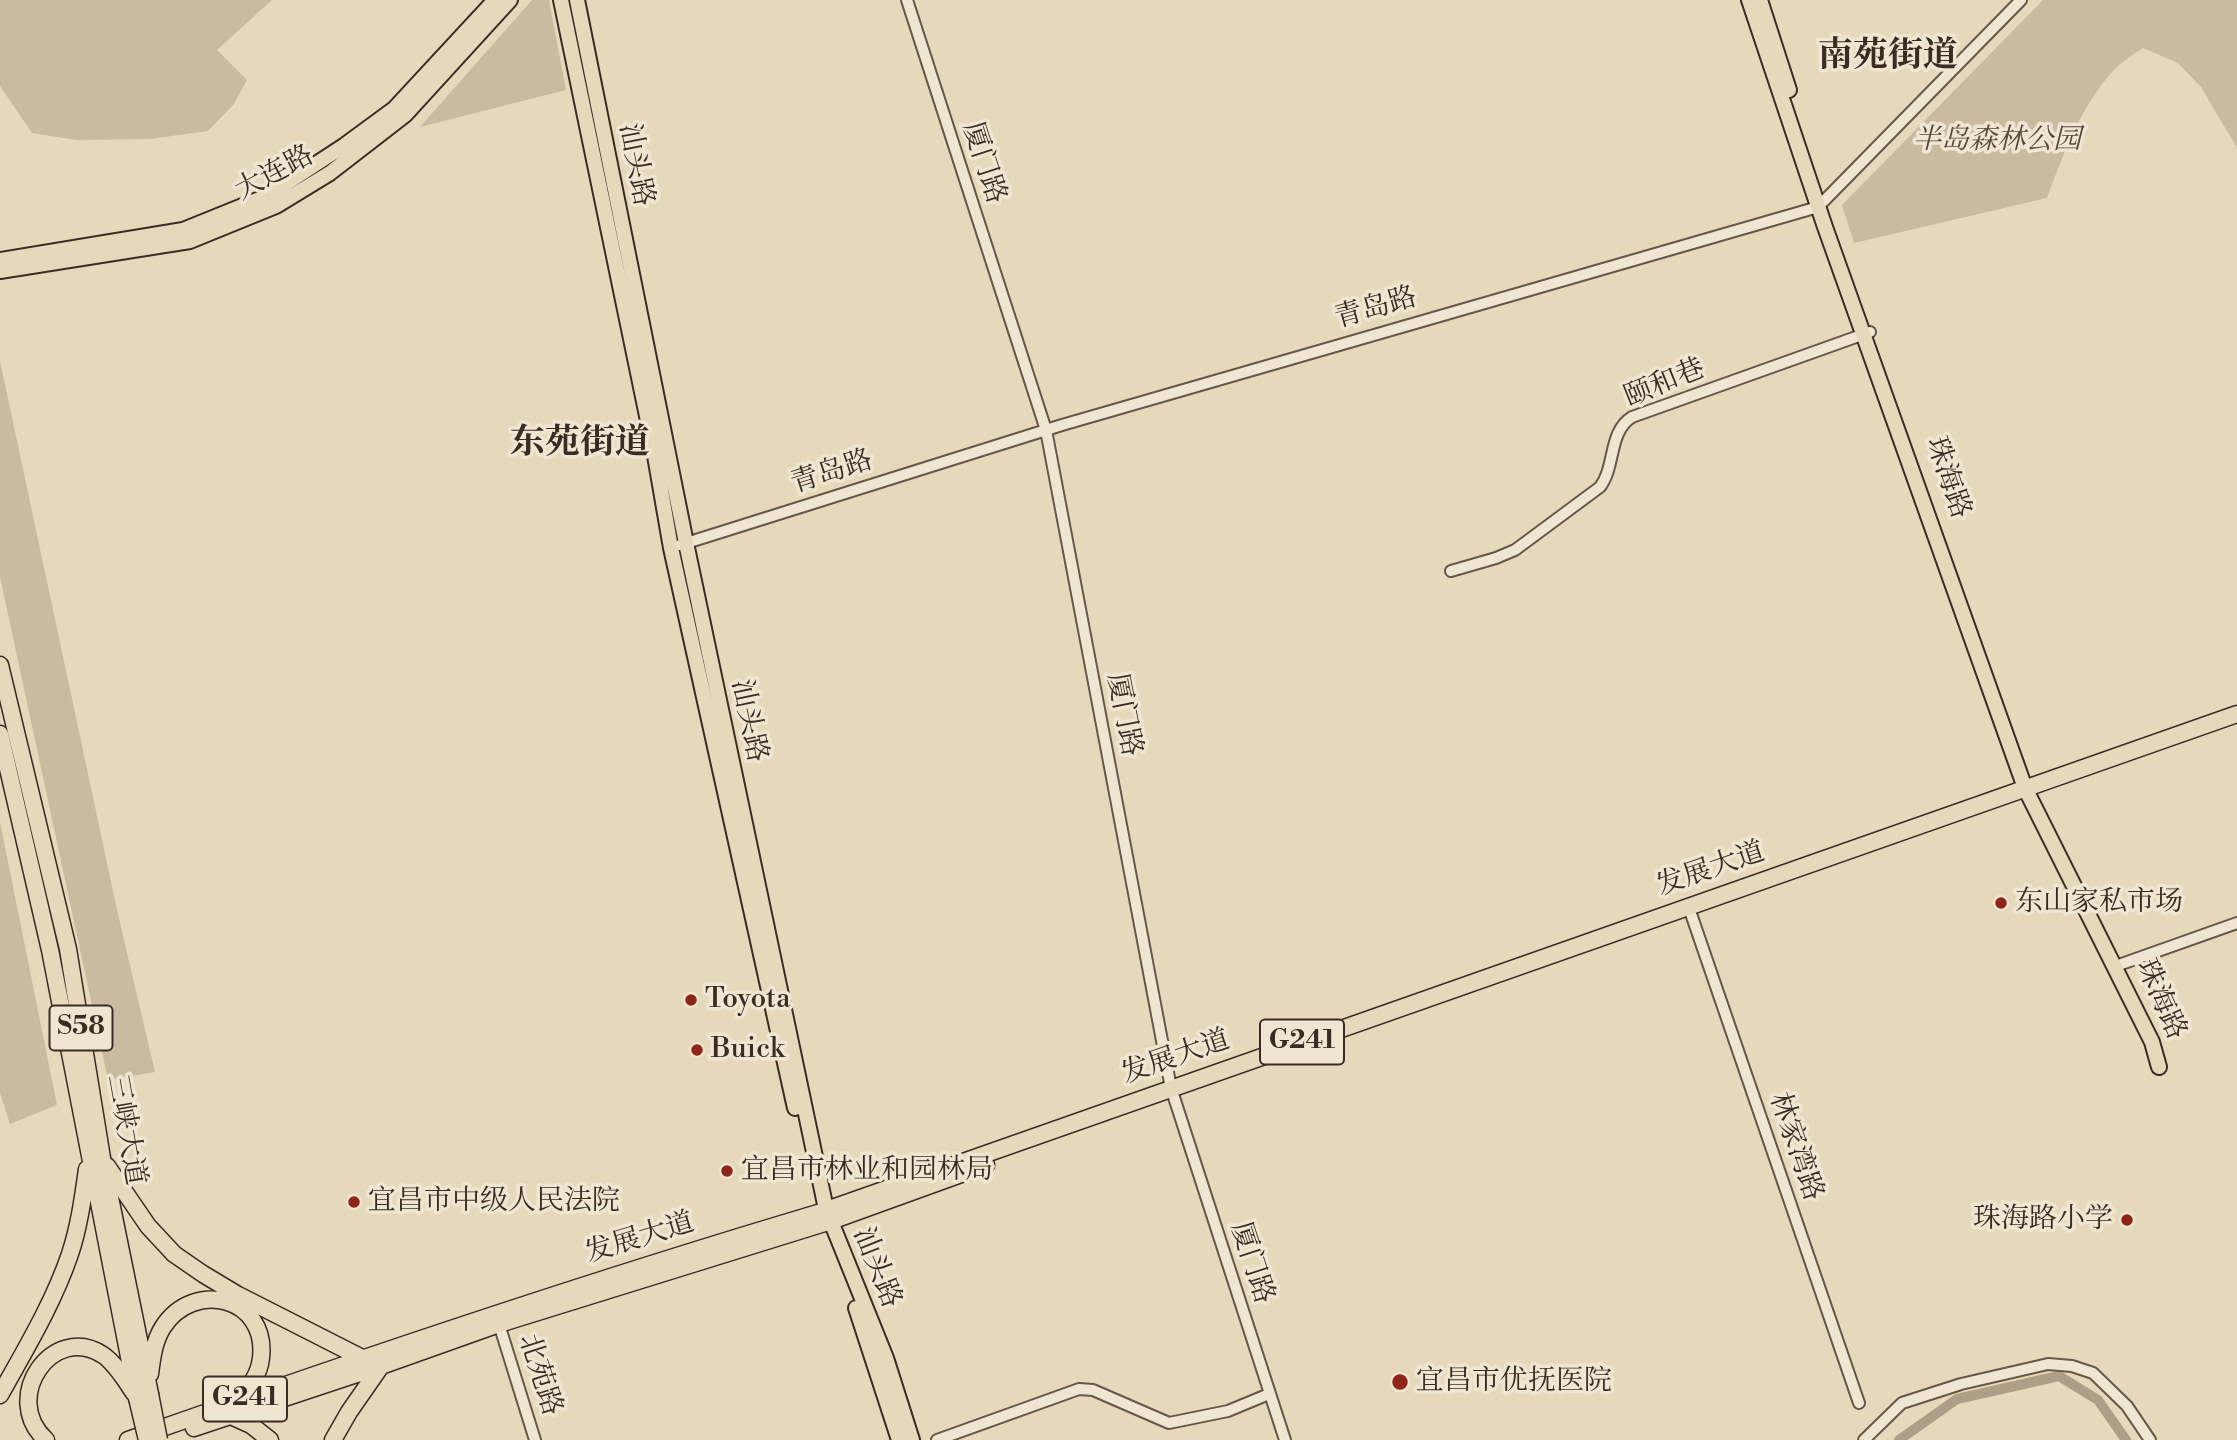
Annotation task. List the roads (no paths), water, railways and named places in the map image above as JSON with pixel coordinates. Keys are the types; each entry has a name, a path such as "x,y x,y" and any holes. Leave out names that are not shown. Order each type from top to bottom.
{"highway":[{"name":"三峡大道","path":"0,665 68,949 96,1157"},
{"name":"发展大道","path":"2030,792 2237,714"},
{"name":"发展大道","path":"128,1440 382,1366 499,1324 825,1216 2030,792 2237,725"},
{"name":"三峡大道","path":"0,734 96,1157 145,1393 159,1440"},
{"path":"96,1157 148,1226 174,1254 239,1295 362,1359"},
{"path":"0,1395 41,1320 70,1254 96,1157"},
{"name":"发展大道","path":"159,1440 362,1359 639,1266 825,1216"},
{"path":"145,1393 153,1350 162,1328 178,1310 195,1301 214,1298 231,1302 248,1315 258,1331 262,1350 260,1369 249,1389 228,1411 270,1440"},
{"path":"46,1440 31,1419 26,1402 29,1384 37,1368 52,1354 66,1348 85,1348 102,1354 145,1393"},
{"path":"332,1440 382,1366"},
{"name":"三峡大道","path":"145,1393 147,1440"}],"main road":[{"name":"大连路","path":"0,260 183,230 267,197 394,109 495,0"},
{"name":"大连路","path":"0,271 190,241 276,205 330,173 405,115 510,0"},
{"name":"汕头路","path":"561,0 654,450 671,548 825,1216 899,1440"},
{"name":"汕头路","path":"576,0 825,1216 886,1358 912,1440"},
{"name":"珠海路","path":"1749,0 2030,792 2115,966 2152,1041 2159,1067 2161,1055 2157,1040 2115,966"},
{"name":"珠海路","path":"1760,0 1822,203"},
{"path":"849,1284 849,1314 889,1440"}],"street":[{"name":"厦门路","path":"907,0 1046,430 1173,1093 1285,1440"},
{"name":"青岛路","path":"671,548 1046,430 1822,203 2021,0"},
{"name":"颐和巷","path":"1451,571 1515,550 1600,486 1606,476 1620,428 1625,422 1867,333"},
{"name":"林家湾路","path":"1689,911 1859,1403"},
{"path":"2115,966 2237,923"},
{"name":"北苑路","path":"499,1324 535,1440"},
{"path":"1864,1440 1902,1404 1961,1384 2048,1364 2072,1366 2093,1373 2127,1406 2150,1440"},
{"path":"937,1440 1079,1389 1093,1390 1169,1423 1228,1411 1269,1394"}],"waterway":[{"path":"1899,1440 1957,1399 2059,1376 2098,1400 2126,1440"}],"place":[{"name":"东山家私市场","path":"2001,903"},
{"name":"Toyota","path":"691,1000"},
{"name":"Buick","path":"697,1050"},
{"name":"宜昌市林业和园林局","path":"727,1171"},
{"name":"宜昌市中级人民法院","path":"354,1202"},
{"name":"珠海路小学","path":"2127,1220"},
{"name":"宜昌市优抚医院","path":"1400,1382"}],"district":[{"name":"南苑街道","path":"1888,58"},
{"name":"东苑街道","path":"580,445"}],"park label":[{"name":"半岛森林公园","path":"1997,141"}]}
